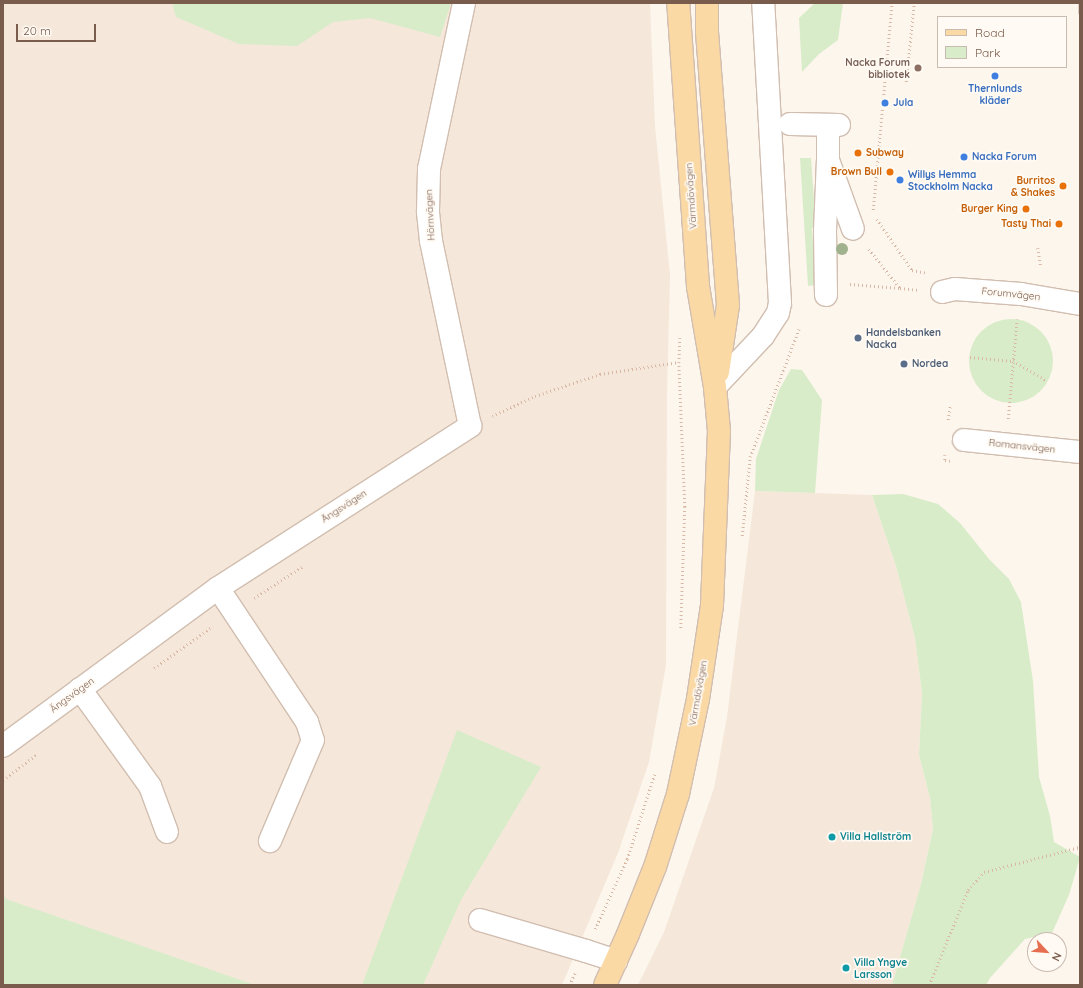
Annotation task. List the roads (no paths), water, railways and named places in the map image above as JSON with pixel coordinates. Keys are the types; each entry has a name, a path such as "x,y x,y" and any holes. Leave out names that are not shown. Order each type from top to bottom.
{"main road":[{"name":"Värmdövägen","path":"605,985 616,962 660,852 678,794 698,699 712,605 718,431 715,387 698,286 678,3"},
{"name":"Värmdövägen","path":"707,3 707,32 728,305 715,387"}],"street":[{"name":"Hörnvägen","path":"464,3 429,169 428,211 431,241 470,426"},
{"path":"715,387 763,336 778,313 780,303 763,3"},
{"path":"790,124 834,125 828,160 825,231 826,295"},
{"path":"828,160 854,229"},
{"name":"Forumvägen","path":"938,284 955,289 1020,294 1080,304"},
{"name":"Ängsvägen","path":"3,746 218,588 470,426"},
{"name":"Romansvägen","path":"964,440 1080,452"},
{"path":"218,588 307,722 313,740 270,841"},
{"path":"80,689 150,786 168,832"},
{"path":"480,920 586,950 616,962"}],"place":[{"name":"Nacka Forum bibliotek","path":"918,68"},
{"name":"Thernlunds kläder","path":"995,76"},
{"name":"Jula","path":"885,103"},
{"name":"Subway","path":"858,153"},
{"name":"Nacka Forum","path":"964,157"},
{"name":"Brown Bull","path":"890,172"},
{"name":"Willys Hemma Stockholm Nacka","path":"900,180"},
{"name":"Burritos & Shakes","path":"1063,186"},
{"name":"Burger King","path":"1026,209"},
{"name":"Tasty Thai","path":"1059,224"},
{"name":"Handelsbanken Nacka","path":"858,338"},
{"name":"Nordea","path":"904,364"},
{"name":"Villa Hallström","path":"832,837"},
{"name":"Villa Yngve Larsson","path":"846,968"}]}
